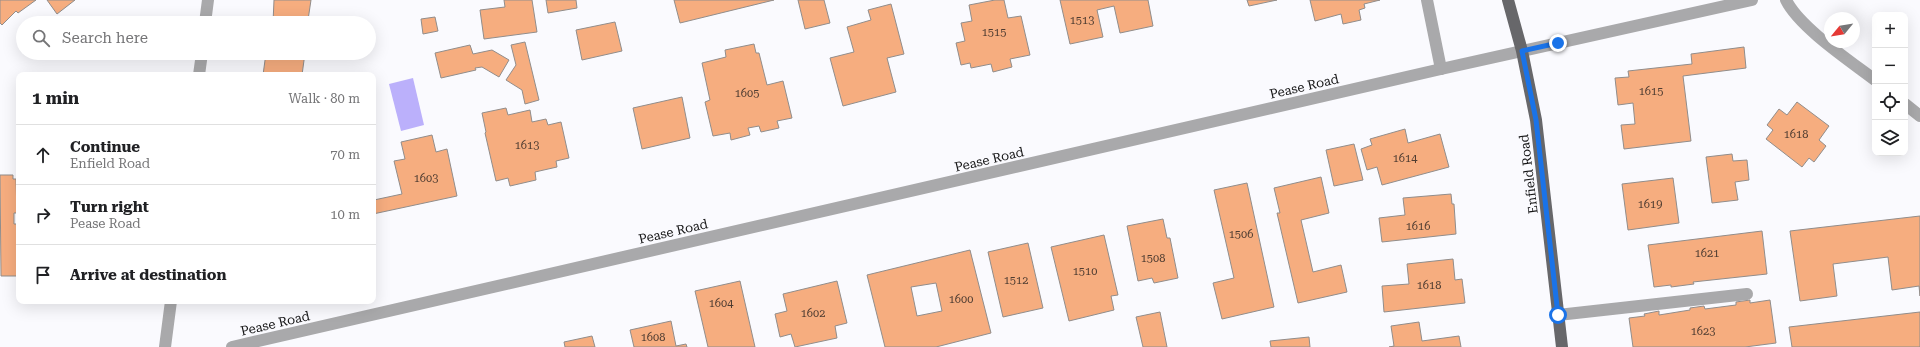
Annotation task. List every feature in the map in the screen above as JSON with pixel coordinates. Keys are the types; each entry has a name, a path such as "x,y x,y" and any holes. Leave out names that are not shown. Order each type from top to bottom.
{"main road":[{"name":"Enfield Road","path":"1508,0 1522,51 1536,120 1562,347"}],"street":[{"path":"206,16 208,0"},
{"path":"1427,0 1441,69"},
{"name":"Pease Road","path":"232,347 1441,69 1752,0"},
{"path":"1786,0 1790,10 1805,25 1872,78"},
{"path":"199,72 201,60"},
{"path":"1908,106 1920,116"},
{"path":"1558,315 1747,294"},
{"path":"165,347 171,304"}],"shaded area":[{"path":"413,78 424,125 401,131 389,84"}],"building":[{"path":"0,0 36,0 18,13 16,11 2,25 0,23"},
{"path":"47,0 75,0 57,14"},
{"path":"274,0 311,0 309,16 273,16"},
{"path":"504,0 532,0 537,32 484,39 480,10 505,7"},
{"path":"546,0 576,0 577,8 548,13"},
{"path":"674,0 774,0 680,23"},
{"path":"798,0 824,0 830,23 805,29"},
{"path":"995,0 1004,0 1008,18 1021,16 1030,55 1010,59 1012,67 993,72 991,64 971,68 970,63 961,65 956,43 965,41 961,23 972,21 969,5"},
{"path":"1060,0 1148,0 1153,26 1120,33 1114,6 1097,10 1103,37 1070,44"},
{"path":"1247,0 1277,0 1249,6"},
{"path":"1310,0 1380,0 1364,4 1365,8 1359,10 1361,20 1343,24 1341,14 1315,21"},
{"path":"891,4 904,54 887,58 896,92 843,106 830,58 854,52 847,27 871,20 868,10"},
{"path":"435,17 438,31 423,34 421,19"},
{"path":"615,22 622,51 582,60 576,30"},
{"path":"525,42 539,100 525,104 522,90 506,80 516,65 511,45"},
{"path":"754,44 756,53 759,53 767,85 783,81 792,118 777,121 779,128 761,132 759,126 748,128 750,135 731,140 730,133 713,136 705,102 710,100 702,63 726,57 725,50"},
{"path":"470,45 473,54 492,50 509,60 499,77 482,67 475,68 476,70 441,78 435,53"},
{"path":"1744,47 1746,68 1683,76 1691,141 1624,149 1621,125 1635,124 1633,103 1618,105 1615,78 1629,77 1628,71 1692,64 1691,54"},
{"path":"265,60 304,60 302,72 263,72"},
{"path":"682,97 690,138 642,149 633,108"},
{"path":"1797,102 1829,126 1819,140 1826,146 1814,162 1809,158 1802,167 1766,139 1773,130 1767,125 1779,109 1787,115"},
{"path":"506,108 508,115 530,110 532,122 546,119 548,125 561,122 569,158 556,161 557,167 535,172 536,180 510,186 508,178 496,181 482,113"},
{"path":"1405,129 1408,143 1440,134 1449,167 1382,185 1377,167 1367,170 1361,149 1372,145 1370,139"},
{"path":"432,135 436,152 447,149 457,196 376,213 376,200 402,194 394,161 405,159 401,142"},
{"path":"1354,144 1363,180 1334,186 1326,150"},
{"path":"1732,154 1733,161 1747,160 1749,180 1735,182 1738,200 1712,203 1706,157"},
{"path":"0,175 13,175 13,179 16,179 16,213 14,213 14,224 16,224 16,276 1,276"},
{"path":"1321,177 1329,213 1301,220 1313,272 1341,265 1347,292 1298,303 1277,213 1280,213 1274,188"},
{"path":"1673,178 1679,223 1628,230 1622,184"},
{"path":"1247,183 1274,307 1222,319 1213,283 1234,278 1214,190"},
{"path":"1451,194 1452,204 1454,204 1456,234 1382,242 1379,218 1405,215 1403,198"},
{"path":"1920,216 1920,296 1919,286 1892,290 1888,257 1833,264 1837,296 1800,301 1790,231"},
{"path":"1163,219 1167,238 1170,238 1178,278 1154,283 1152,278 1138,281 1127,226"},
{"path":"1762,231 1767,274 1693,282 1694,284 1671,287 1671,285 1654,287 1648,245"},
{"path":"1104,235 1118,295 1111,296 1114,310 1069,321 1051,247"},
{"path":"1028,243 1043,308 1003,317 988,252"},
{"path":"970,250 991,333 936,347 885,347 867,275","holes":["936,283 942,311 917,316 911,287"]},
{"path":"1453,259 1455,280 1462,279 1465,303 1384,312 1382,286 1409,284 1407,264"},
{"path":"740,281 755,347 708,347 695,291"},
{"path":"837,281 847,323 835,326 837,338 795,347 791,334 780,337 775,314 787,311 783,294"},
{"path":"1750,300 1750,303 1770,300 1776,343 1745,347 1633,347 1629,318 1645,316 1644,314 1659,311 1659,315 1704,306 1705,309 1736,305 1736,302"},
{"path":"1160,312 1167,347 1143,347 1136,317"},
{"path":"1920,312 1920,347 1792,347 1789,327"},
{"path":"671,321 676,346 686,344 687,347 634,347 630,330"},
{"path":"1419,322 1422,341 1459,336 1461,347 1389,347 1394,346 1391,326"},
{"path":"592,336 595,347 565,347 564,342"},
{"path":"1309,337 1310,347 1271,347 1270,341"}],"route":[{"path":"1558,43 1522,51 1536,120 1558,315"}]}
